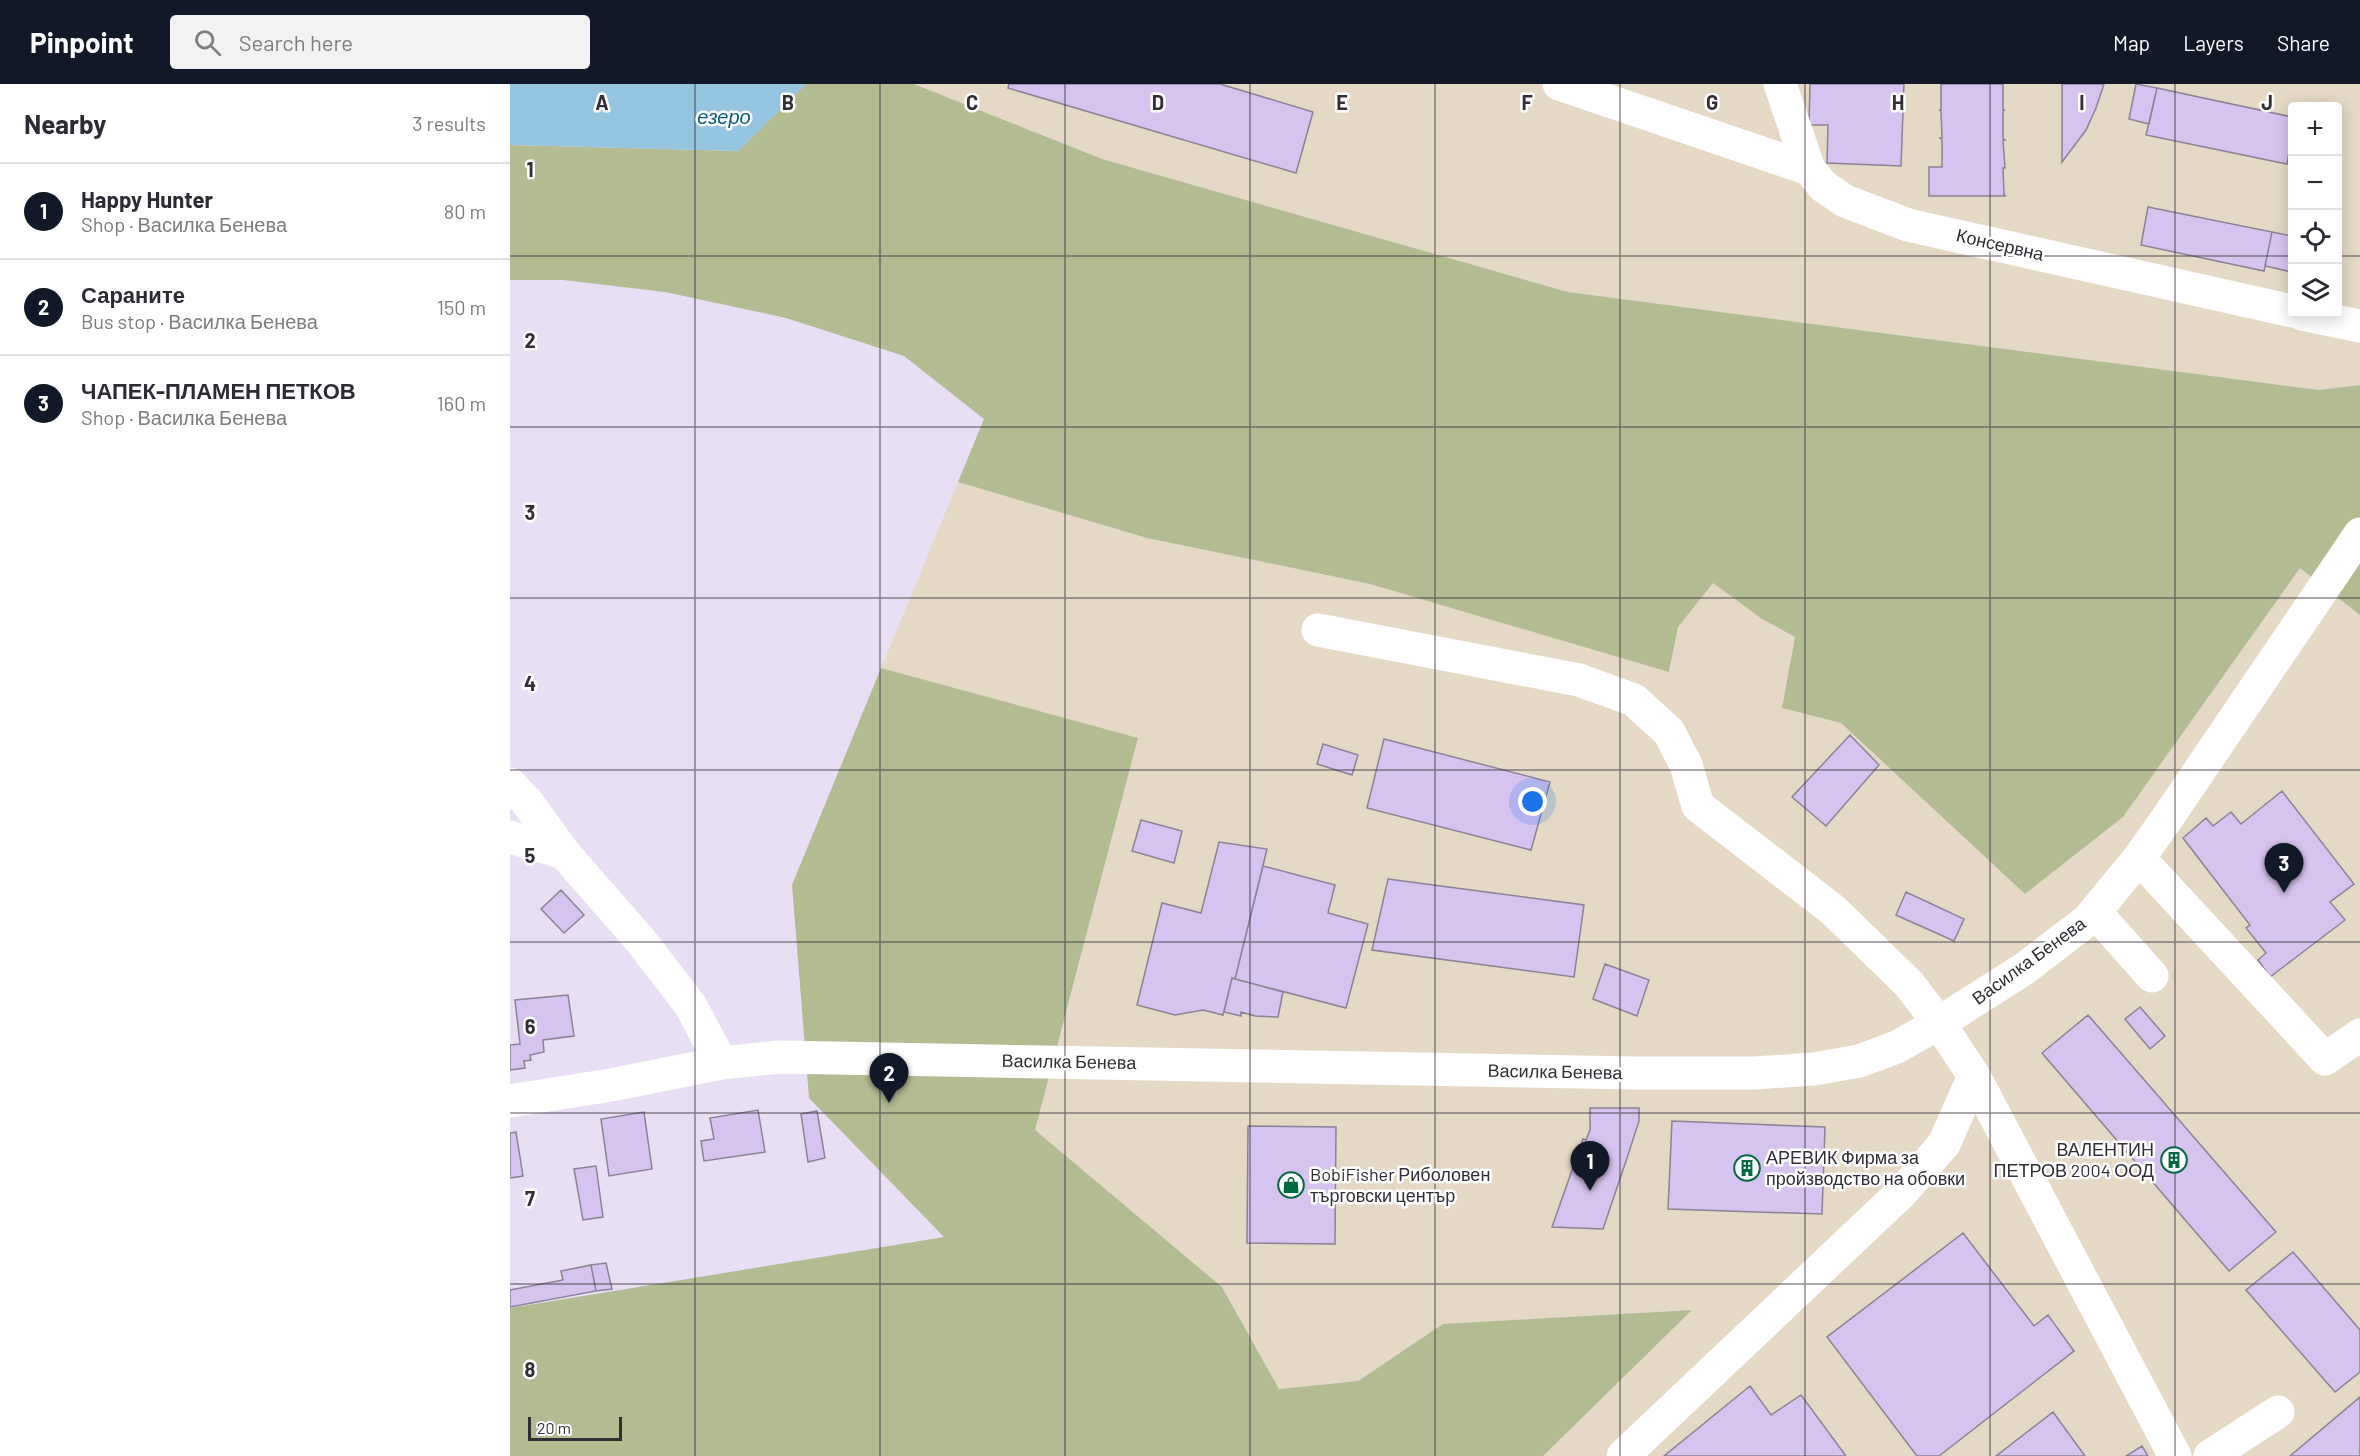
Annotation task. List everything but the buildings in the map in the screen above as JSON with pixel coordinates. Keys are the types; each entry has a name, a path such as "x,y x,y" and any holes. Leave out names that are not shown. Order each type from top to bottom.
{"street":[{"path":"1559,84 1809,169"},
{"name":"Консервна","path":"1780,84 1809,169 1823,186 1845,201 1908,225 2288,310"},
{"path":"2320,318 2360,327"},
{"name":"Василка Бенева","path":"510,1101 611,1085 721,1063 780,1057 1625,1073 1755,1073 1814,1069 1859,1061 1897,1047 1939,1023 2024,969 2088,920 2139,858 2360,534"},
{"path":"1318,630 1579,680 1634,700 1670,732 1686,765 1698,806 1833,910 1909,984 1939,1023 1974,1076 2175,1456"},
{"path":"510,784 527,802 564,854 641,941 691,1006 721,1063"},
{"path":"510,837 564,854"},
{"path":"2139,858 2325,1059 2360,1035"},
{"path":"2095,912 2152,976"},
{"path":"1623,1456 1902,1192 1944,1144 1974,1076"},
{"path":"2210,1456 2278,1412"}],"shaded area":[{"path":"914,84 2360,84 2360,385 2319,390 1568,292 1102,159"},
{"path":"958,482 1147,538 1370,584 1670,671 1678,627 1713,583 1762,619 1795,637 1783,708 1841,723 2025,894 2123,817 2300,568 2360,615 2360,1456 1543,1456 1691,1310 1443,1324 1357,1381 1279,1389 1222,1287 1035,1130 1138,739 881,668"}],"green space":[{"path":"806,84 914,84 1102,159 1568,292 2319,390 2360,385 2360,615 2300,568 2123,817 2025,894 1841,723 1782,708 1795,637 1762,619 1713,583 1678,627 1669,672 1370,584 1147,538 958,482 984,419 904,356 786,318 665,292 563,280 510,280 510,145 738,151"},
{"path":"881,668 1138,738 1035,1130 1222,1287 1279,1389 1358,1381 1443,1324 1692,1310 1543,1456 510,1456 510,1308 944,1237 809,1098 792,885"}],"water":[{"name":"езеро","path":"510,84 806,84 738,151 510,145"}],"place":[{"name":"ЧАПЕК-ПЛАМЕН ПЕТКОВ","path":"2284,893"},
{"name":"Сараните","path":"889,1103"},
{"name":"ВАЛЕНТИН ПЕТРОВ 2004 ООД","path":"2174,1160"},
{"name":"АРЕВИК Фирма за пройзводство на обовки","path":"1747,1168"},
{"name":"BobiFisher Риболовен търговски център","path":"1291,1185"},
{"name":"Happy Hunter","path":"1590,1191"}]}
